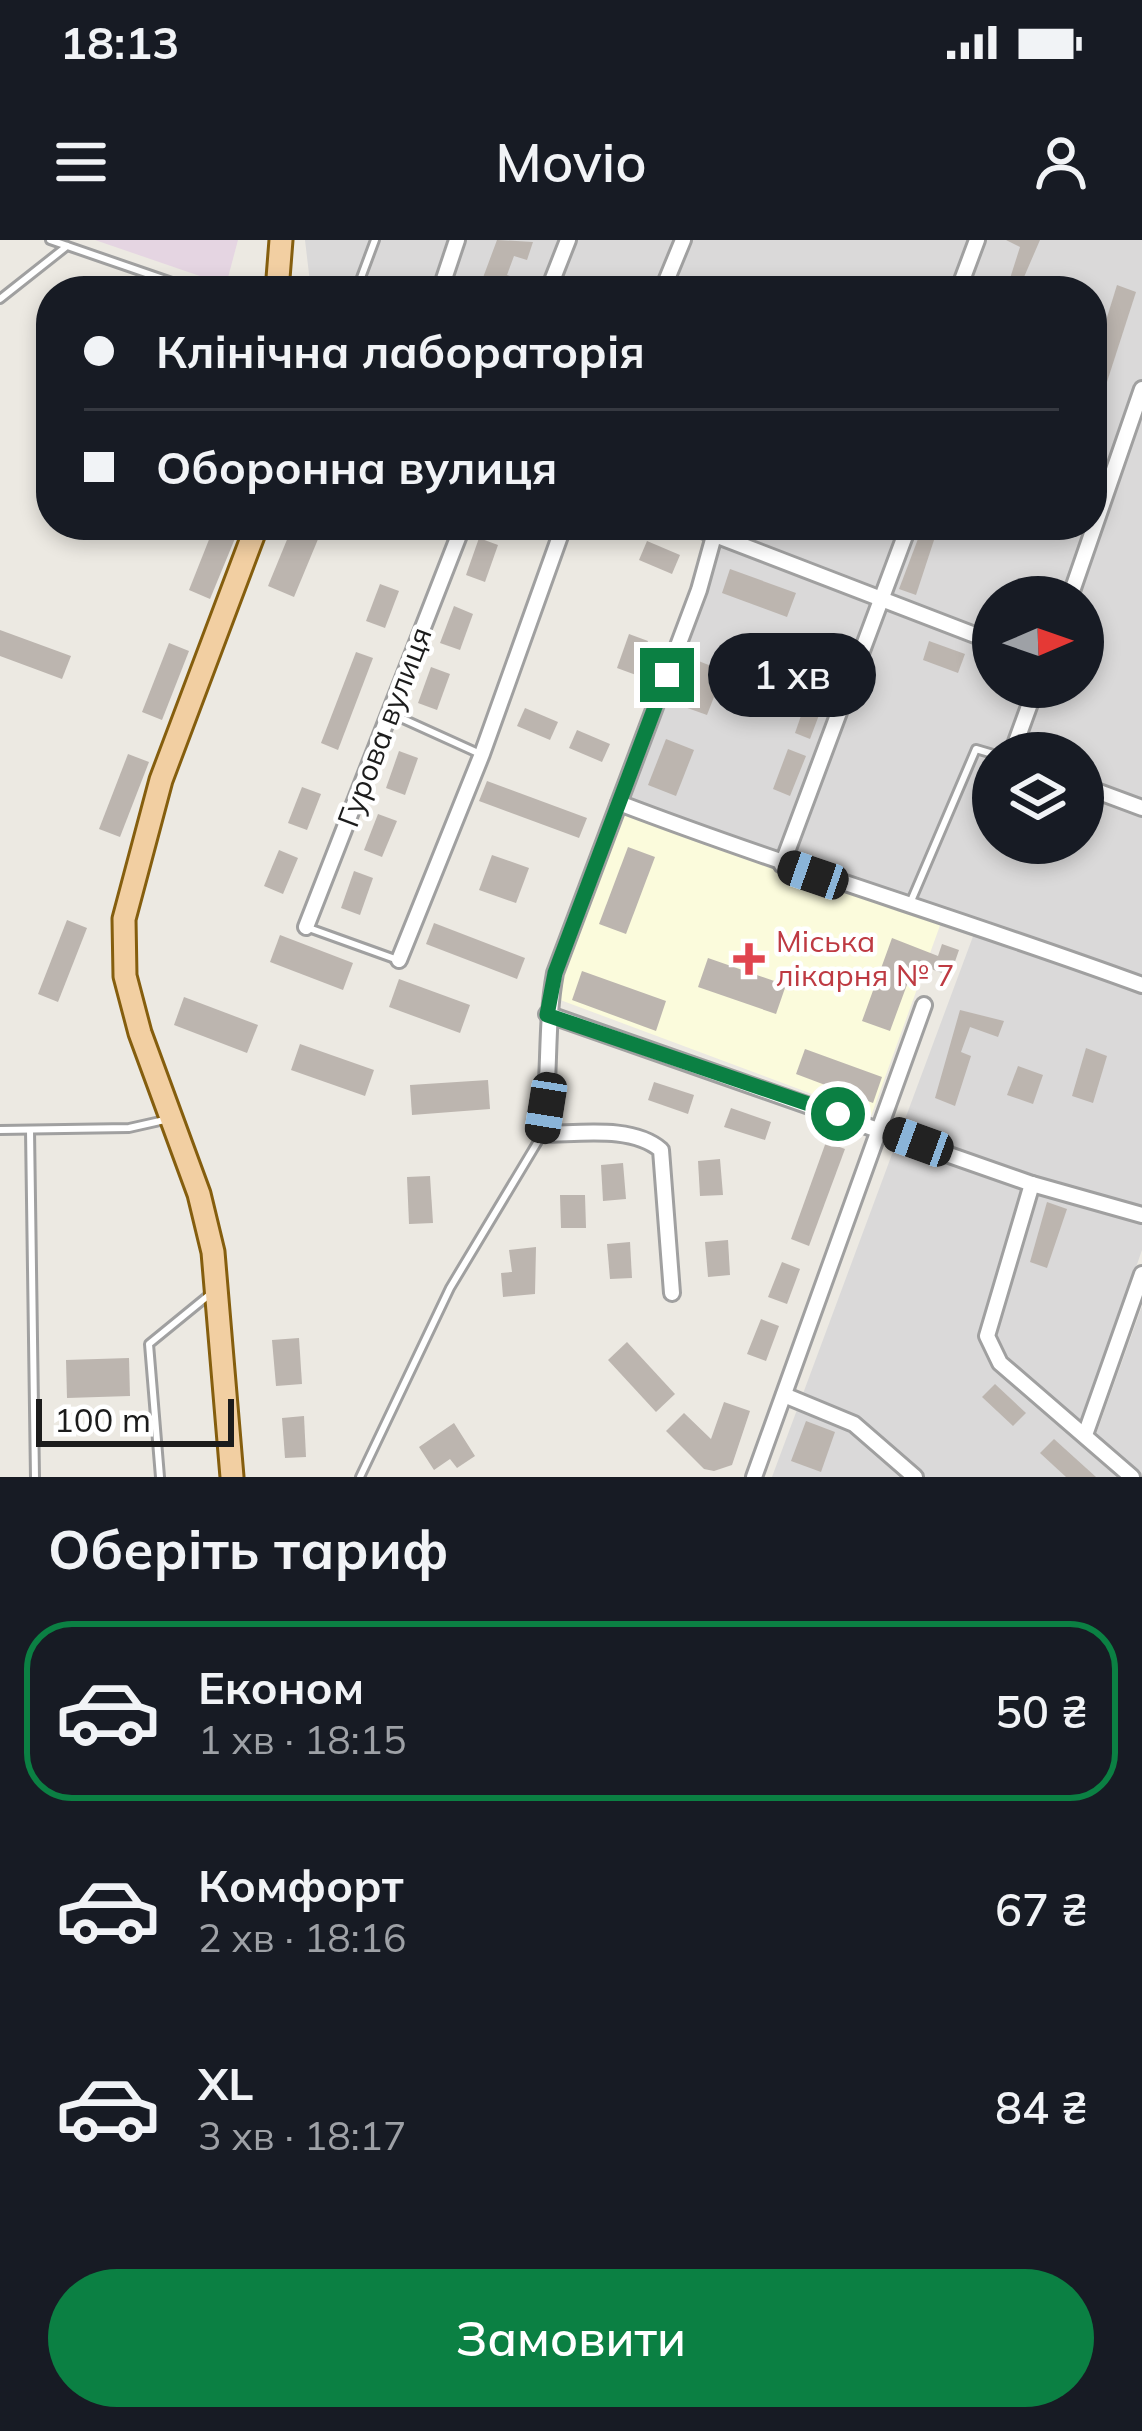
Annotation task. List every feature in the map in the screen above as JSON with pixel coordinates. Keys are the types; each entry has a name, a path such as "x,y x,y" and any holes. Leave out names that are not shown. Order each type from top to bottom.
{"main road":[{"path":"279,276 281,240"},
{"path":"232,1477 217,1289 199,1194 125,976 124,919 161,780 250,540"}],"street":[{"path":"445,276 457,240"},
{"path":"554,276 568,240"},
{"path":"668,276 683,240"},
{"path":"964,276 977,240"},
{"path":"1107,490 1142,389"},
{"name":"Гурова вулиця","path":"306,928 457,540"},
{"path":"398,960 482,754 559,540"},
{"path":"672,1293 661,1150 650,1140 630,1136 542,1135 551,1083 547,1015 555,973 699,590 712,540"},
{"path":"739,540 972,633"},
{"path":"782,865 903,540"},
{"path":"1077,576 1090,540"},
{"path":"1104,794 1142,808"},
{"path":"619,802 782,865 911,901 1142,985"},
{"path":"754,1477 924,1005"},
{"path":"547,1015 1032,1184 1142,1215"},
{"path":"1032,1184 987,1336 1000,1363 1132,1477"},
{"path":"1085,1435 1142,1274"},
{"path":"784,1395 854,1424 915,1477"}],"lane":[{"path":"50,240 154,276"},
{"path":"362,276 375,240"},
{"path":"0,299 67,246"},
{"path":"392,714 482,754"},
{"path":"911,901 972,758"},
{"path":"306,928 398,960"},
{"path":"0,1130 129,1128 173,1118"},
{"path":"30,1130 35,1477"},
{"path":"360,1477 449,1288 542,1135"},
{"path":"160,1477 148,1345 217,1289"}],"shaded area":[{"path":"95,240 238,240 228,276 200,276"},
{"path":"305,240 1142,240 1142,982 628,801 708,540 1107,540 1107,276 309,276"},
{"name":"Міська лікарня № 7","path":"625,810 847,892 942,920 871,1116 555,998"},
{"path":"975,931 1142,992 1142,1250 1076,1441 1117,1477 772,1477"},
{"path":"1142,1306 1142,1476 1096,1434"}],"building":[{"path":"497,240 533,242 527,260 514,256 510,276 484,276"},
{"path":"1006,240 1040,240 1024,276 1011,276 1020,247"},
{"path":"1117,285 1136,292 1107,382 1107,317"},
{"path":"209,540 234,540 210,599 189,590"},
{"path":"287,540 318,540 294,597 268,586"},
{"path":"478,540 498,545 485,582 466,575"},
{"path":"918,540 934,540 916,595 899,589"},
{"path":"647,541 680,555 672,574 639,560"},
{"path":"730,569 796,593 787,617 722,593"},
{"path":"380,584 399,591 385,628 366,621"},
{"path":"454,606 473,614 460,650 440,643"},
{"path":"0,630 71,656 62,679 0,656"},
{"path":"629,634 648,641 636,675 617,668"},
{"path":"929,641 965,654 958,673 923,660"},
{"path":"169,643 189,651 162,720 142,712"},
{"path":"356,652 373,658 338,750 321,743"},
{"path":"696,660 724,671 707,715 679,705"},
{"path":"820,661 837,667 810,739 795,733"},
{"path":"431,667 450,674 437,710 418,703"},
{"path":"525,708 558,722 550,740 517,726"},
{"path":"577,730 610,744 602,762 569,748"},
{"path":"666,739 694,750 676,796 648,785"},
{"path":"788,749 806,756 790,796 773,789"},
{"path":"399,751 418,758 405,795 386,788"},
{"path":"128,754 149,762 120,837 99,829"},
{"path":"487,781 587,818 579,838 479,801"},
{"path":"302,787 321,794 307,830 288,823"},
{"path":"378,814 397,821 382,857 364,850"},
{"path":"628,847 655,857 626,934 599,924"},
{"path":"279,850 298,858 283,894 264,886"},
{"path":"492,855 529,868 516,903 479,890"},
{"path":"354,871 373,878 360,915 341,908"},
{"path":"67,920 87,928 58,1002 38,994"},
{"path":"434,923 525,958 517,979 426,944"},
{"path":"280,935 353,963 343,990 270,962"},
{"path":"892,938 938,956 942,944 959,950 950,976 915,963 890,1031 862,1021"},
{"path":"708,958 786,985 776,1014 698,987"},
{"path":"582,971 666,1001 656,1031 572,1000"},
{"path":"399,979 470,1005 460,1033 389,1007"},
{"path":"184,997 258,1025 247,1053 174,1025"},
{"path":"960,1010 1004,1021 998,1037 970,1027 961,1052 971,1056 955,1106 935,1098"},
{"path":"300,1044 374,1070 365,1096 291,1070"},
{"path":"1086,1048 1107,1056 1093,1103 1072,1096"},
{"path":"805,1049 882,1077 873,1103 796,1074"},
{"path":"1018,1066 1043,1075 1033,1104 1007,1095"},
{"path":"488,1080 490,1109 412,1115 410,1085"},
{"path":"654,1082 694,1095 688,1114 648,1100"},
{"path":"731,1108 771,1122 765,1140 724,1127"},
{"path":"826,1142 845,1149 809,1246 791,1239"},
{"path":"720,1159 723,1195 700,1196 698,1161"},
{"path":"623,1163 626,1199 603,1201 601,1165"},
{"path":"430,1176 433,1223 409,1224 407,1177"},
{"path":"560,1195 585,1195 586,1228 561,1228"},
{"path":"1047,1202 1067,1209 1047,1268 1030,1262"},
{"path":"728,1240 730,1275 708,1277 705,1242"},
{"path":"630,1242 632,1278 610,1279 607,1244"},
{"path":"536,1247 535,1294 503,1297 501,1273 512,1272 509,1250"},
{"path":"782,1262 800,1269 787,1304 768,1297"},
{"path":"761,1319 779,1326 766,1361 747,1354"},
{"path":"299,1338 302,1384 276,1386 272,1340"},
{"path":"627,1342 675,1394 656,1412 608,1360"},
{"path":"129,1358 130,1396 67,1398 66,1360"},
{"path":"995,1384 1026,1413 1013,1426 982,1397"},
{"path":"724,1402 750,1411 732,1465 704,1469 666,1431 684,1413 711,1439"},
{"path":"304,1416 306,1457 285,1458 282,1418"},
{"path":"806,1421 835,1432 821,1472 791,1461"},
{"path":"454,1423 475,1456 457,1468 450,1459 434,1470 419,1447"},
{"path":"1054,1439 1096,1477 1066,1477 1040,1453"}],"place":[{"name":"Міська лікарня № 7","path":"749,959"}],"route":[{"path":"667,675 555,973 547,1015 838,1114"}]}
